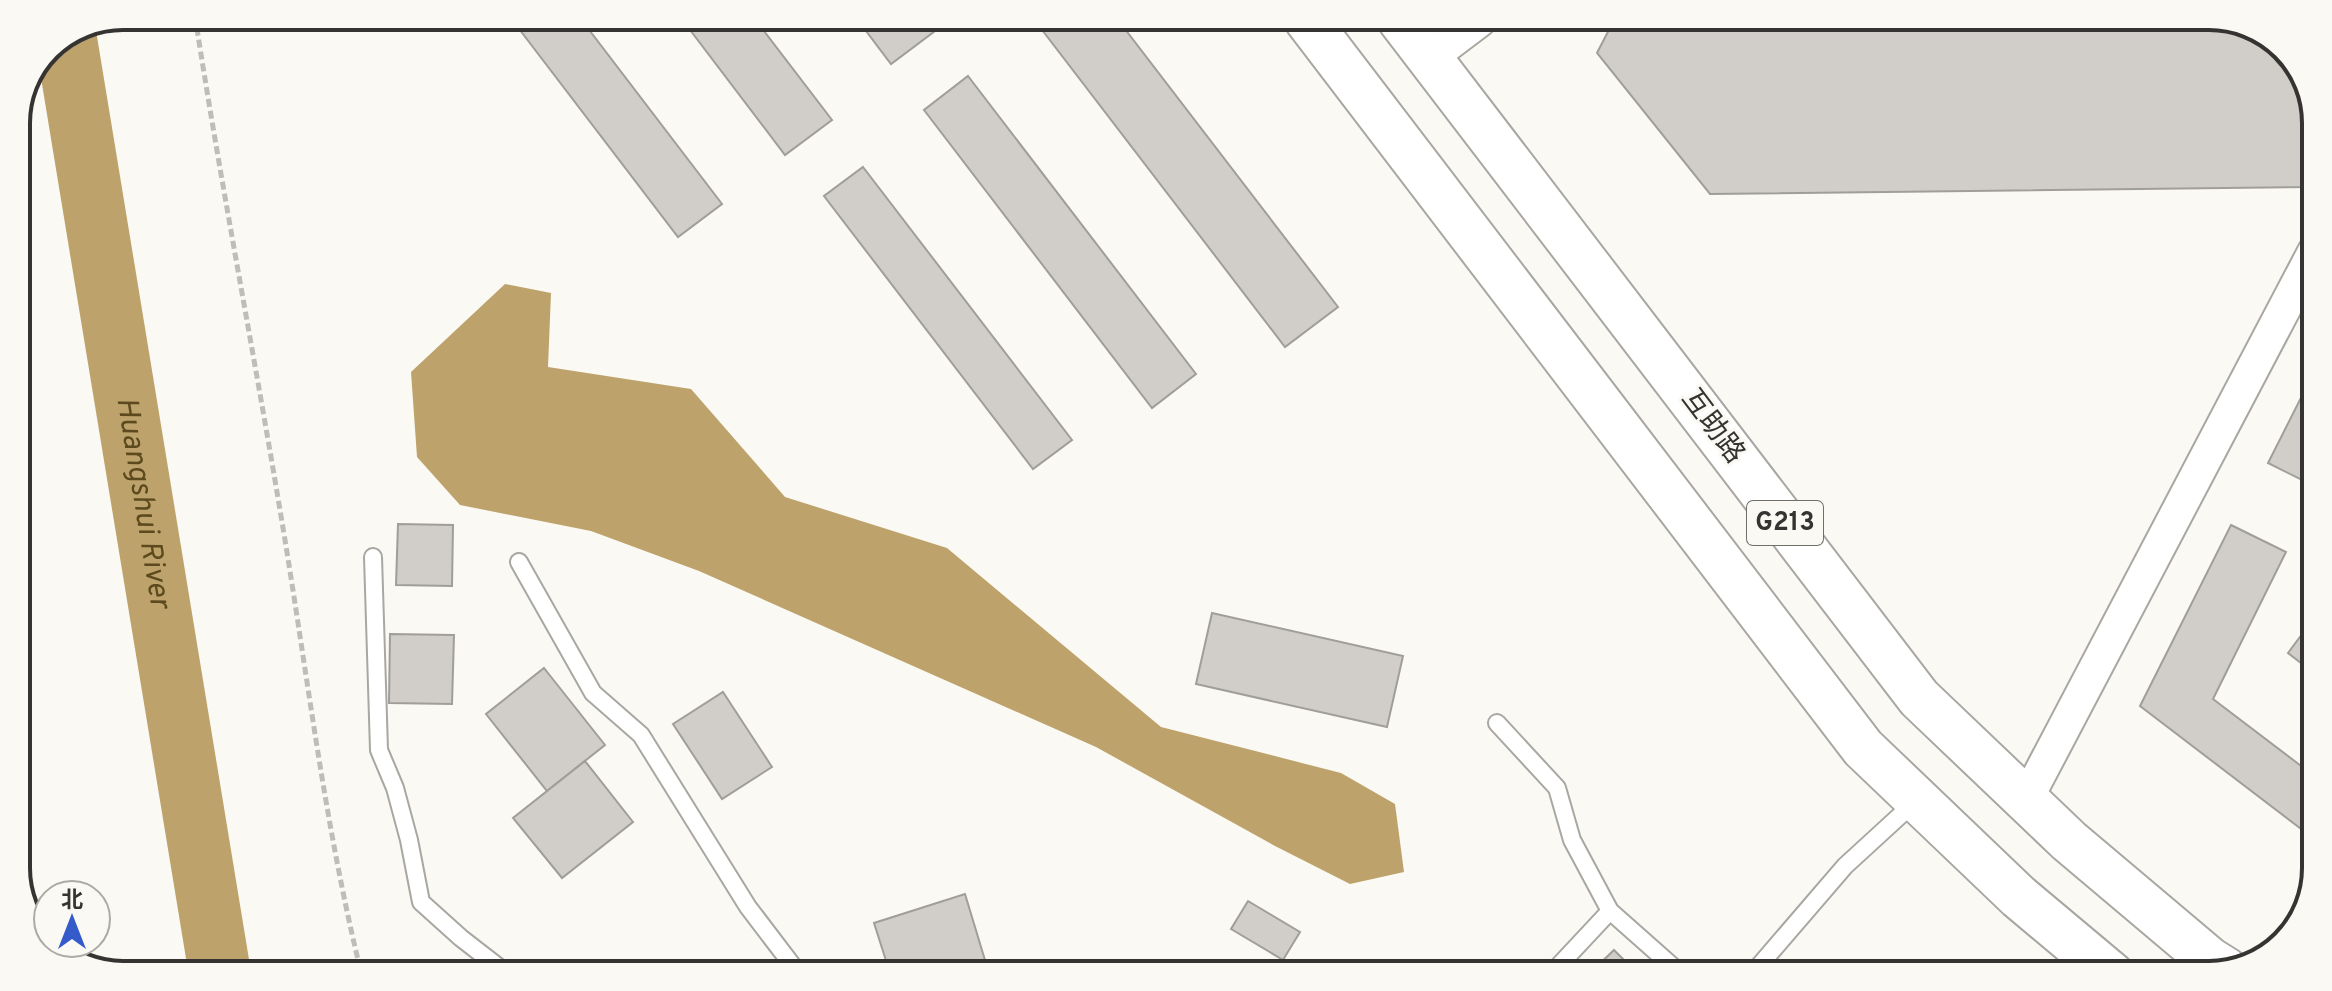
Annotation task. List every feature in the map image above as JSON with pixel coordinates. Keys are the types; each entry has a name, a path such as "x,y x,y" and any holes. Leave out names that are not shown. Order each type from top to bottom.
{"highway":[{"name":"G213","path":"1315,30 1863,748 2019,897 2095,961"},
{"name":"互助路","path":"1408,30 1919,698 2069,841 2211,961"}],"street":[{"path":"1430,58 1467,30"},
{"path":"2026,800 2302,275"}],"lane":[{"path":"373,557 379,750 398,801 421,902 491,961"},
{"path":"519,562 593,693 641,735 748,907 789,961"},
{"path":"1497,723 1557,788 1572,840 1610,911 1666,961"},
{"path":"1763,961 1845,866 1918,800"},
{"path":"1563,961 1610,911"}],"path":[{"path":"197,30 282,521 314,730 358,961"}],"shaded area":[{"path":"505,284 551,293 548,367 691,389 785,497 947,548 1161,727 1341,773 1395,804 1404,872 1350,884 1096,747 699,571 591,531 460,505 417,457 411,372"}],"building":[{"path":"520,30 589,30 722,204 678,237"},
{"path":"690,30 763,30 832,120 785,155"},
{"path":"865,30 936,30 891,64"},
{"path":"1042,30 1126,30 1338,307 1285,347"},
{"path":"1609,30 2227,32 2245,37 2266,49 2283,66 2295,87 2302,117 2302,187 1710,194 1597,53"},
{"path":"968,76 1196,374 1152,408 924,110"},
{"path":"863,167 1072,440 1033,469 824,196"},
{"path":"2302,396 2302,480 2268,463"},
{"path":"398,524 453,525 452,586 396,585"},
{"path":"2231,525 2286,552 2213,699 2302,767 2302,830 2140,706"},
{"path":"1212,613 1403,656 1387,727 1196,684"},
{"path":"390,634 454,635 452,704 389,703"},
{"path":"2302,634 2302,664 2288,653"},
{"path":"544,668 605,745 547,791 486,714"},
{"path":"723,692 772,767 722,799 673,724"},
{"path":"585,761 633,822 562,878 513,818"},
{"path":"965,894 985,961 886,961 874,923"},
{"path":"1248,901 1300,932 1283,960 1231,929"},
{"path":"1614,950 1625,961 1603,961"}],"waterway":[{"name":"Huangshui River","path":"68,49 218,961"}]}
